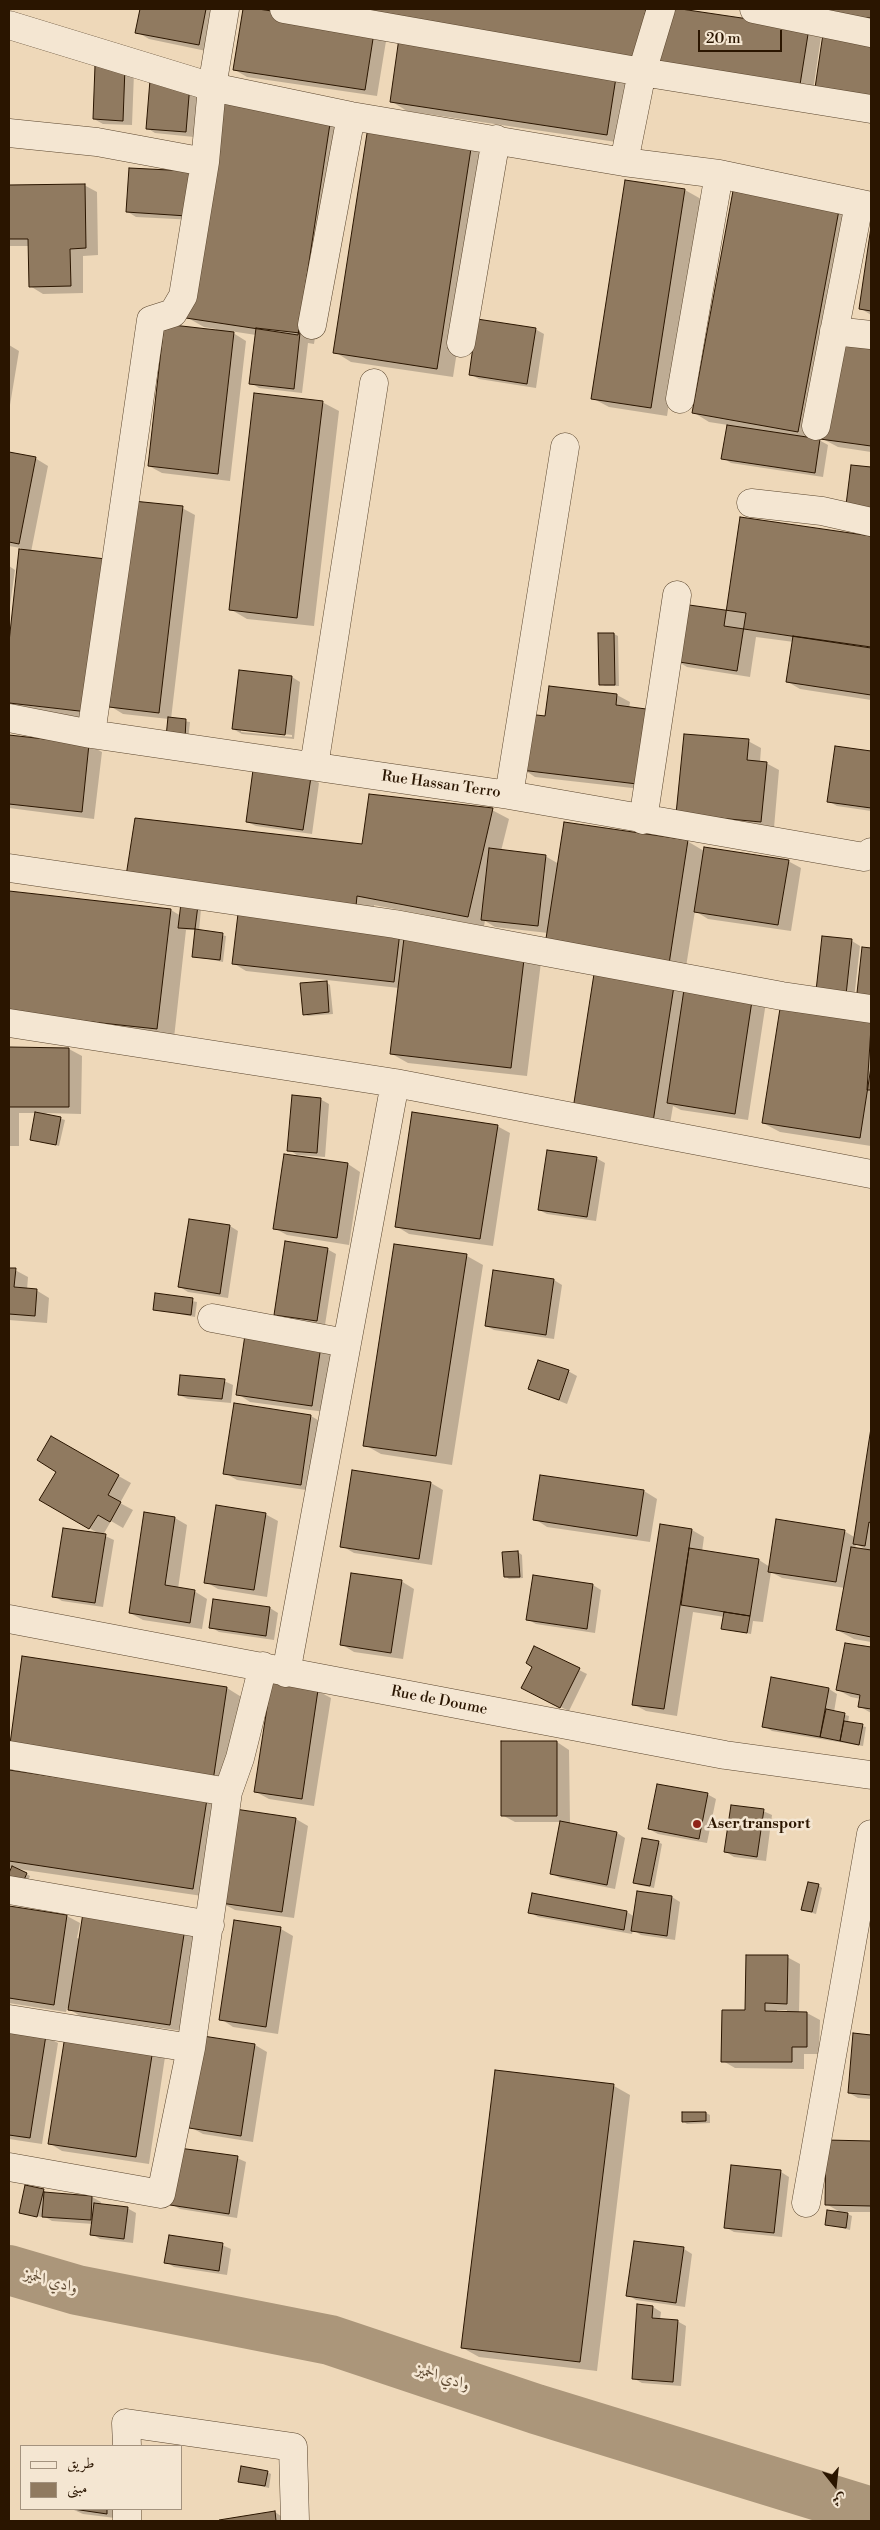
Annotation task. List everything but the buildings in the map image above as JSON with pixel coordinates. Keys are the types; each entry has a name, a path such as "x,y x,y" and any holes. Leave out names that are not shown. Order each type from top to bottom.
{"street":[{"path":"91,734 151,320 173,313 184,296 204,162 212,87 226,9"},
{"path":"284,9 642,72 871,109"},
{"path":"624,162 642,72 660,9"},
{"path":"754,9 871,33"},
{"path":"9,25 212,87 351,116 496,138 624,162 719,174 865,205 834,331 816,426"},
{"path":"312,325 351,116"},
{"path":"9,133 97,142 204,162"},
{"path":"461,343 496,138"},
{"path":"680,399 719,174"},
{"path":"834,331 871,335"},
{"path":"314,766 374,383"},
{"path":"509,795 565,447"},
{"path":"751,503 822,511 871,522"},
{"path":"642,820 677,594"},
{"name":"Rue Hassan Terro","path":"9,718 91,734 509,795 642,820 864,857 871,852"},
{"path":"9,868 395,924 782,996 871,1010"},
{"path":"9,1022 395,1083 871,1174"},
{"path":"9,2167 161,2194 192,2048 228,1792 274,1670 346,1343 395,1083"},
{"path":"212,1318 346,1343"},
{"name":"Rue de Doume","path":"9,1619 726,1755 871,1775"},
{"path":"9,1755 228,1792"},
{"path":"806,2203 871,1834"},
{"path":"9,1890 210,1925"},
{"path":"9,2019 192,2048"},
{"path":"127,2445 126,2423 293,2447 295,2521"}],"waterway":[{"name":"وادي الحميز","path":"9,2270 77,2290 330,2340 536,2409 871,2512"}],"place":[{"name":"Aser transport","path":"697,1824"}]}
